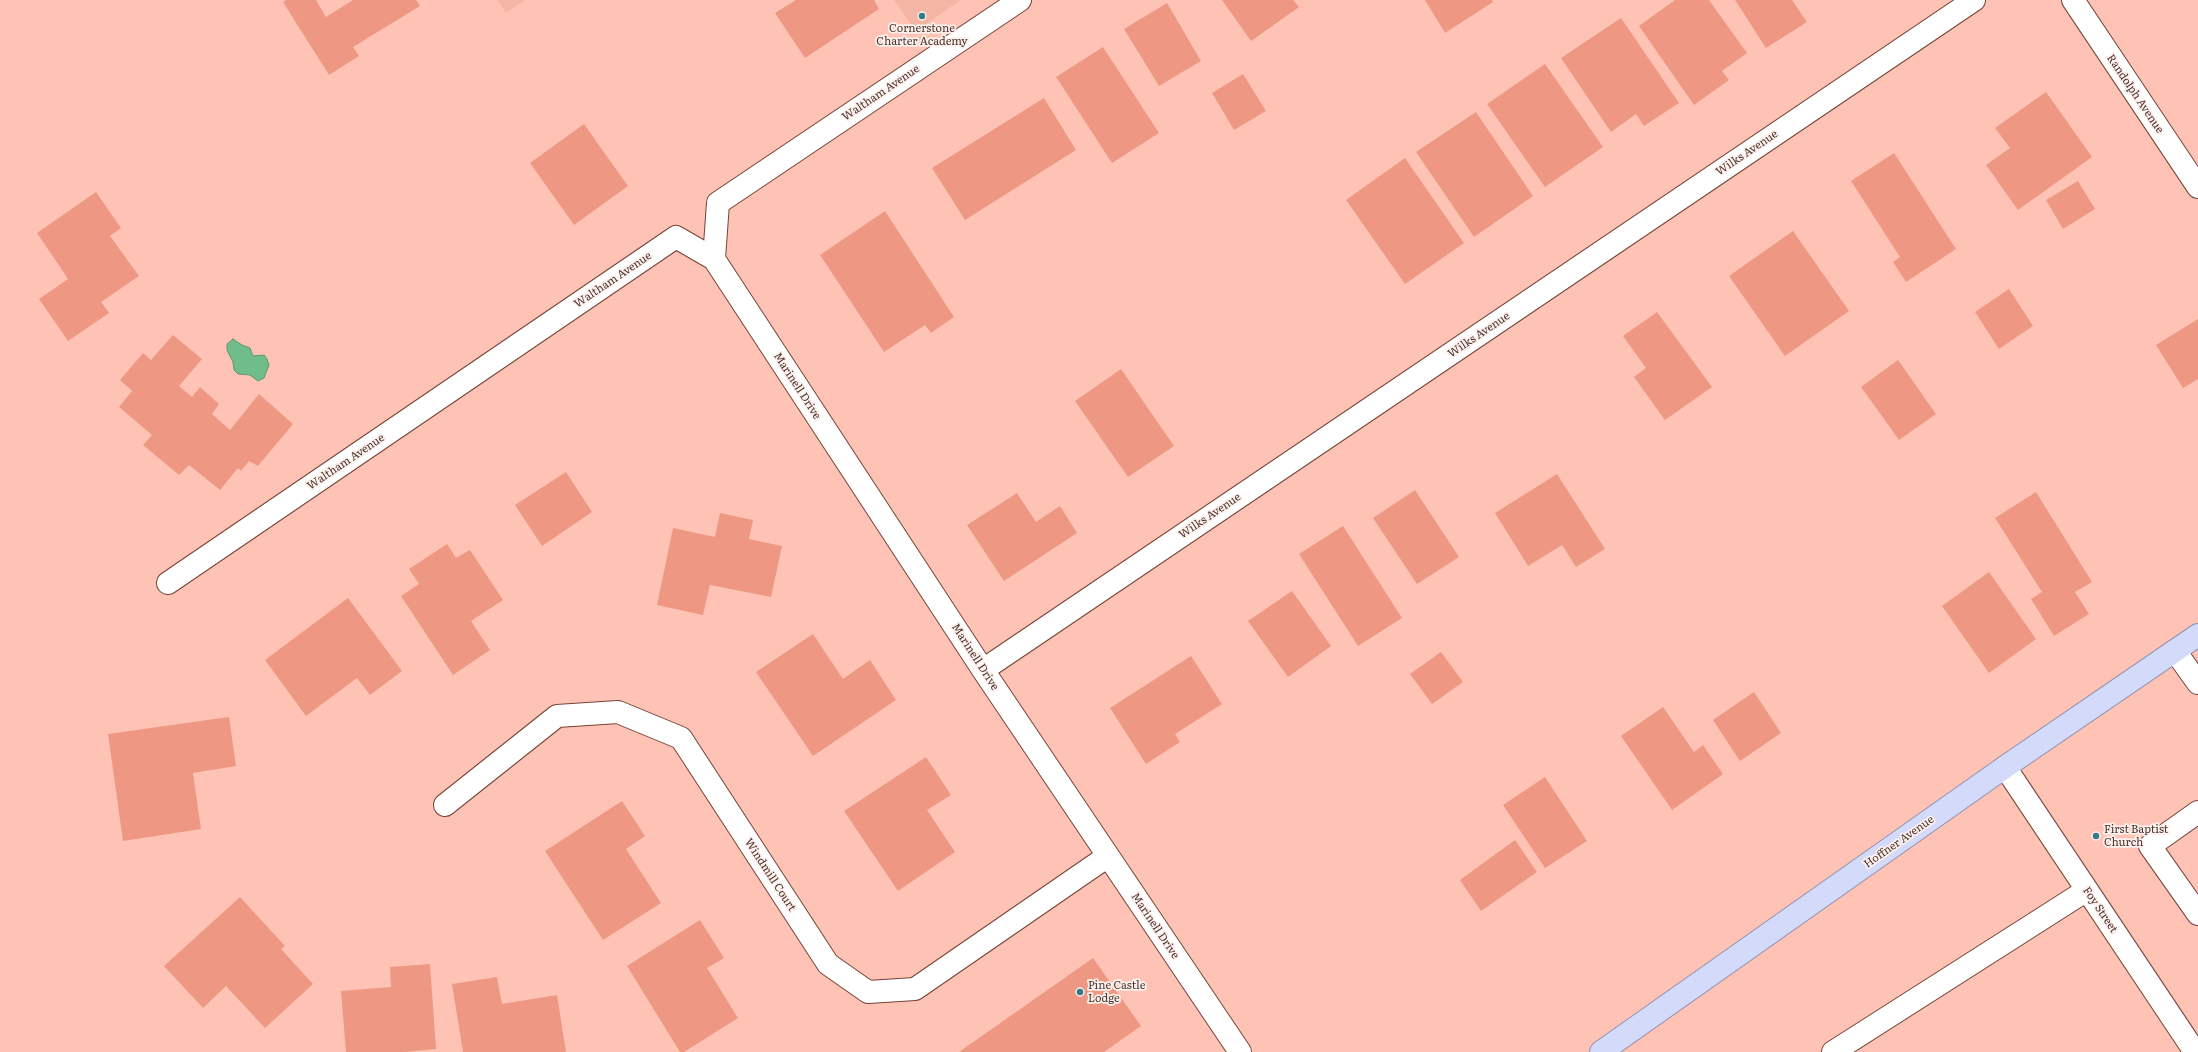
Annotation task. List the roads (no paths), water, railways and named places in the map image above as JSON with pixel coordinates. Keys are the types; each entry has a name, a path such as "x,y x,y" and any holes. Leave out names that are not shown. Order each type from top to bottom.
{"main road":[{"name":"Hoffner Avenue","path":"1601,1052 2005,767 2198,635"}],"street":[{"name":"Waltham Avenue","path":"168,583 676,237 714,259 718,203 1020,0"},
{"name":"Wilks Avenue","path":"983,670 1974,0"},
{"name":"Randolph Avenue","path":"2073,0 2198,187"},
{"name":"Marinell Drive","path":"714,259 983,670 1240,1052"},
{"path":"2175,651 2198,683"},
{"name":"Windmill Court","path":"446,805 557,716 618,712 681,738 828,964 868,992 915,989 1108,856"},
{"name":"Foy Street","path":"2005,767 2195,1052"},
{"path":"2198,812 2150,846 2198,914"},
{"path":"1834,1052 2087,890"}],"place":[{"name":"Cornerstone Charter Academy","path":"922,16"},
{"name":"First Baptist Church","path":"2096,836"},
{"name":"Pine Castle Lodge","path":"1080,992"}]}
